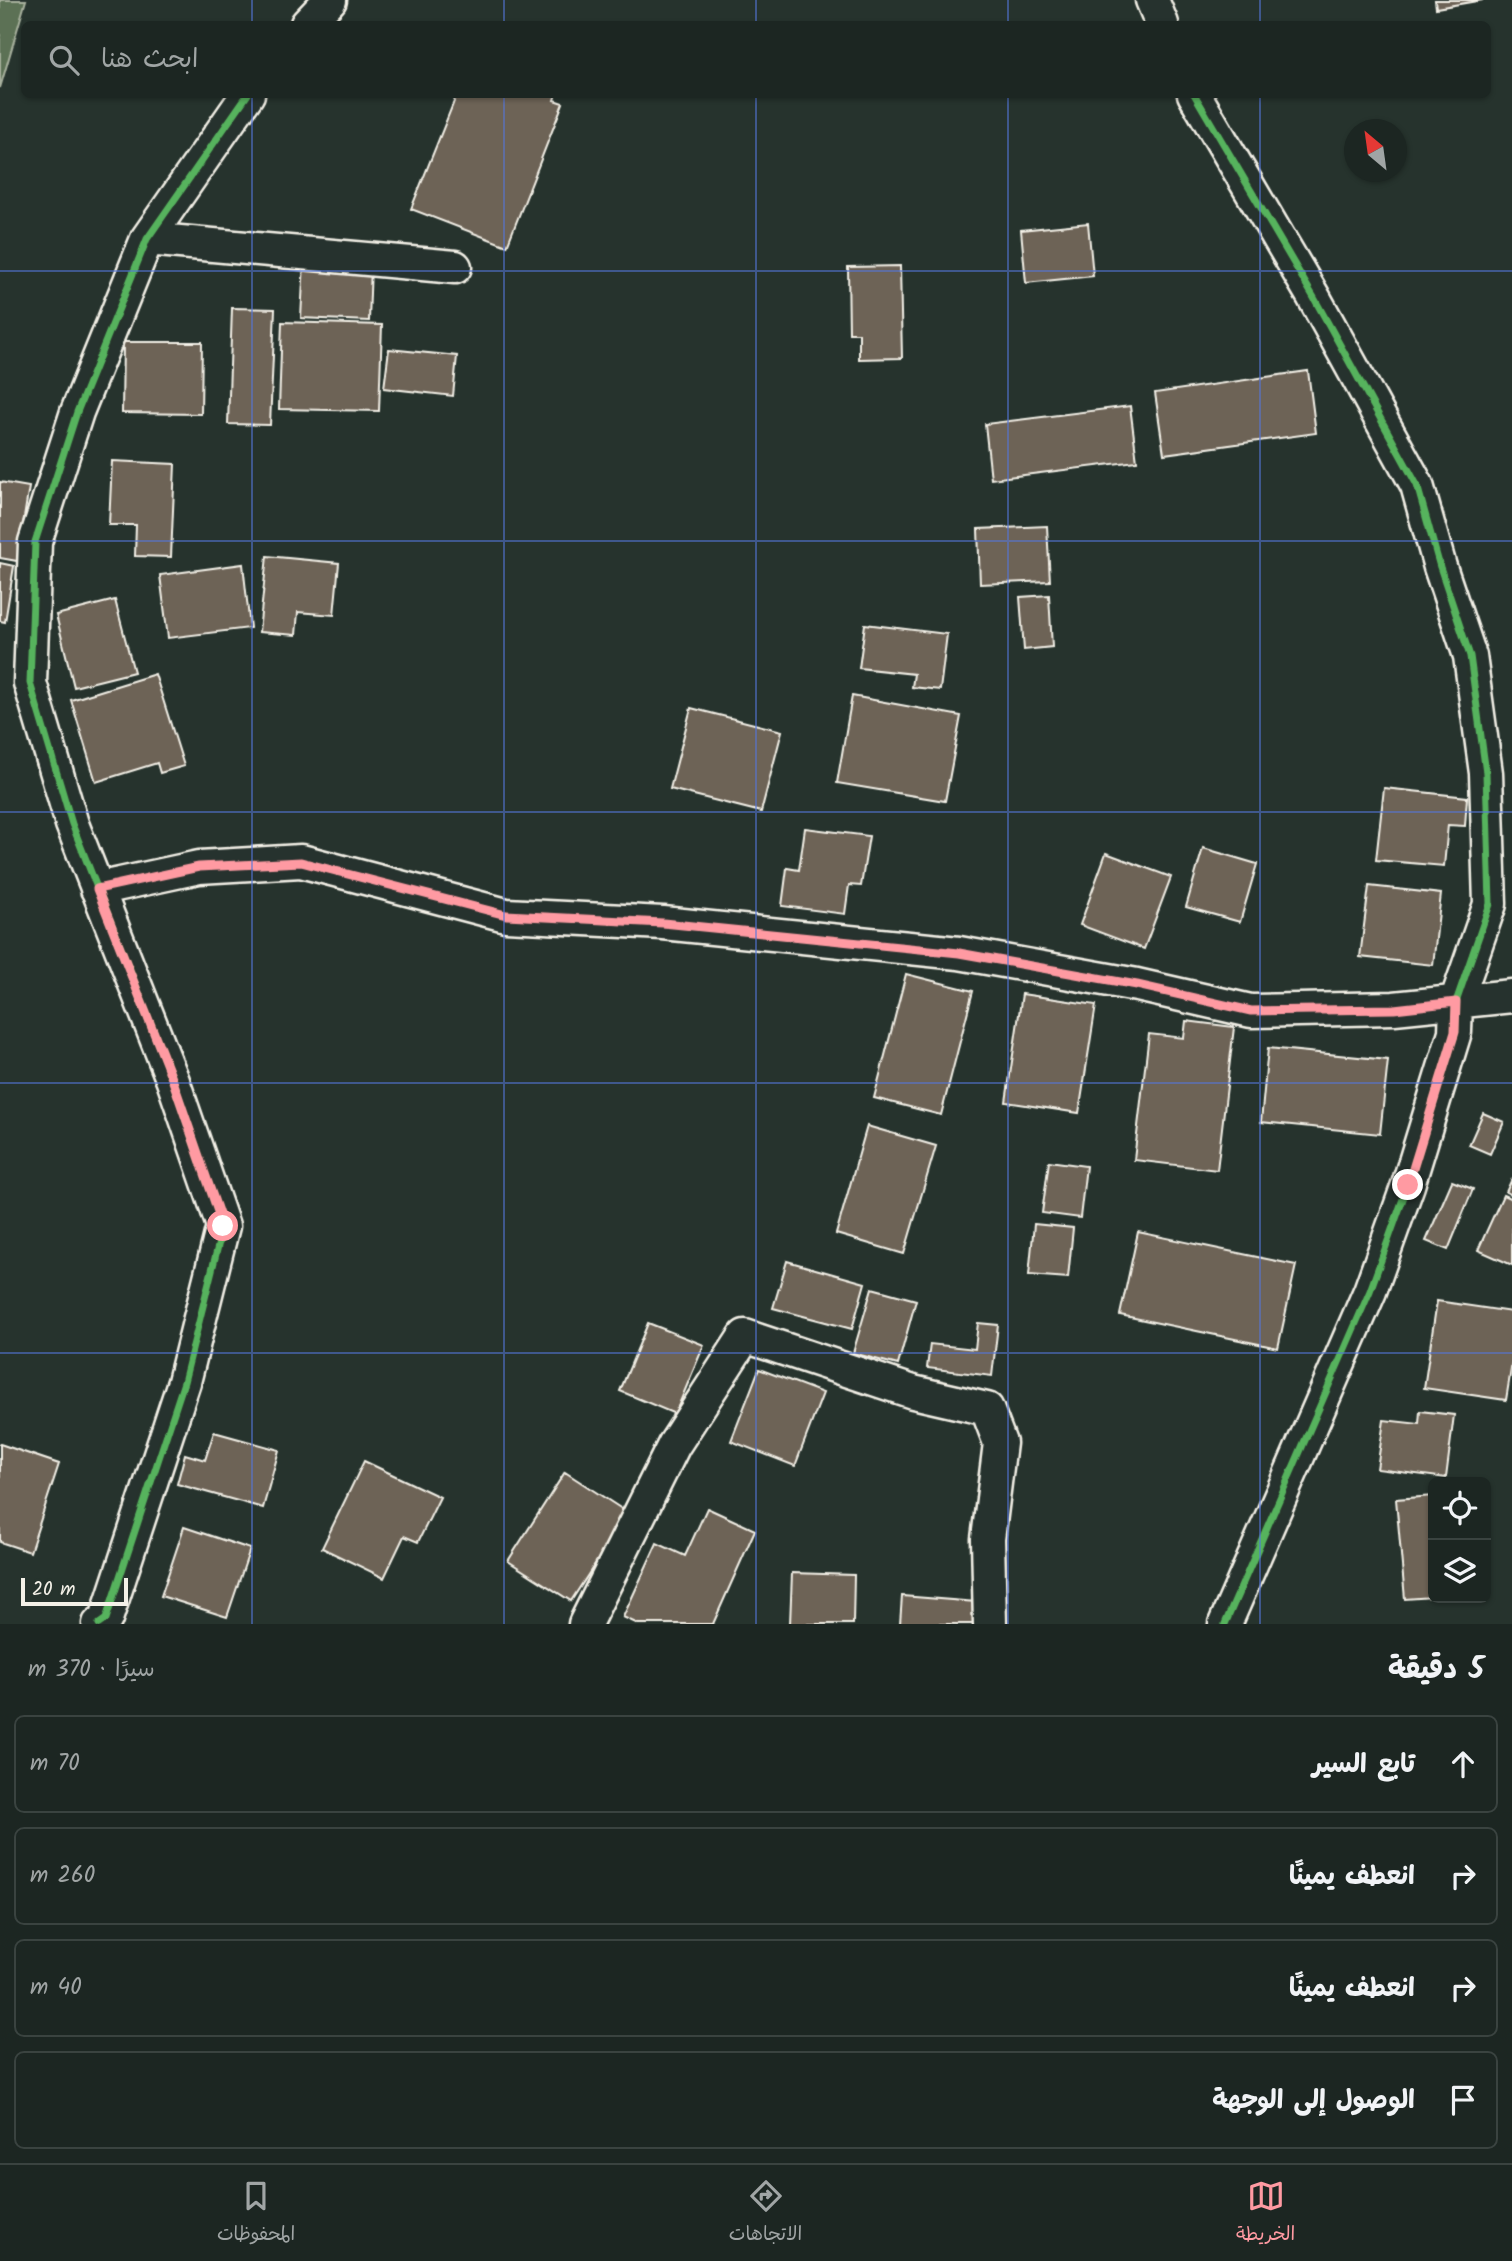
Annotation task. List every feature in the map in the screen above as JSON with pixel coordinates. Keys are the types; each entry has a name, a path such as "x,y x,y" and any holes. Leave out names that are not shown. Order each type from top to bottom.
{"street":[{"path":"310,21 330,0"},
{"path":"1152,0 1161,21"},
{"path":"99,1624 106,1619 184,1382 223,1226 173,1081 72,824 30,683 35,542 77,412 148,239 245,98"},
{"path":"1196,98 1313,296 1417,485 1440,567 1470,656 1486,773 1490,904 1456,1002 1455,1032 1408,1185 1370,1292 1224,1624"},
{"path":"148,239 455,267"},
{"path":"97,889 199,867 301,862 506,915 663,923 959,953 1137,985 1251,1011 1394,1009 1512,996"},
{"path":"585,1624 674,1445 745,1336 913,1392 987,1409 1000,1443 988,1539 990,1624"}],"green space":[{"path":"0,0 26,0 0,88"}],"building":[{"path":"1435,0 1483,0 1436,8"},
{"path":"455,98 555,98 563,103 507,246 411,209"},
{"path":"1088,223 1093,276 1026,283 1021,230"},
{"path":"304,262 371,265 369,321 301,318"},
{"path":"900,266 902,358 859,359 859,333 849,333 848,267"},
{"path":"232,308 275,309 270,425 228,424"},
{"path":"282,322 382,325 379,411 279,409"},
{"path":"123,342 202,342 201,414 122,413"},
{"path":"389,349 457,356 453,396 384,388"},
{"path":"1308,371 1316,433 1164,454 1155,393"},
{"path":"1130,406 1137,461 991,479 985,424"},
{"path":"112,461 175,464 171,557 135,556 136,525 109,525"},
{"path":"0,482 29,487 17,561 0,558"},
{"path":"1047,526 1050,581 980,584 978,529"},
{"path":"267,556 339,563 334,615 298,612 296,635 259,632"},
{"path":"0,563 14,566 5,622 0,621"},
{"path":"243,564 250,628 168,638 160,575"},
{"path":"1049,595 1052,647 1024,650 1020,597"},
{"path":"115,600 134,672 74,687 56,615"},
{"path":"865,624 947,634 940,690 912,687 914,674 859,668"},
{"path":"155,674 184,766 160,773 157,763 96,782 71,700"},
{"path":"852,696 961,716 945,801 837,783"},
{"path":"691,708 782,731 761,812 670,789"},
{"path":"1384,788 1467,797 1465,826 1448,825 1444,866 1376,860"},
{"path":"805,828 869,836 861,886 849,885 845,914 782,906 787,868 799,870"},
{"path":"1203,848 1257,864 1240,922 1186,907"},
{"path":"1106,853 1171,877 1144,949 1080,925"},
{"path":"1369,886 1441,894 1433,965 1360,957"},
{"path":"906,974 973,991 941,1115 874,1098"},
{"path":"1022,994 1096,1005 1079,1113 1006,1102"},
{"path":"1186,1021 1234,1027 1217,1170 1134,1160 1149,1034 1184,1038"},
{"path":"1268,1048 1388,1060 1380,1134 1261,1122"},
{"path":"1483,1113 1504,1122 1490,1154 1469,1145"},
{"path":"867,1126 936,1146 904,1254 836,1234"},
{"path":"1049,1161 1086,1166 1080,1218 1042,1213"},
{"path":"1512,1179 1512,1195 1506,1192"},
{"path":"1452,1181 1473,1189 1448,1250 1426,1241"},
{"path":"1503,1195 1512,1199 1512,1265 1478,1250"},
{"path":"1034,1224 1073,1228 1068,1278 1029,1275"},
{"path":"1138,1232 1296,1265 1278,1348 1120,1315"},
{"path":"787,1261 865,1283 852,1329 773,1308"},
{"path":"872,1288 916,1300 898,1365 853,1353"},
{"path":"1437,1301 1512,1312 1512,1363 1506,1400 1424,1388"},
{"path":"648,1323 704,1345 675,1414 620,1391"},
{"path":"978,1323 998,1325 992,1376 927,1368 930,1344 975,1349"},
{"path":"759,1369 823,1393 795,1466 731,1441"},
{"path":"1420,1411 1454,1415 1446,1477 1377,1469 1384,1420 1419,1424"},
{"path":"214,1432 279,1450 263,1508 177,1484 185,1454 205,1460"},
{"path":"0,1444 59,1464 30,1552 0,1542"},
{"path":"364,1461 440,1497 418,1542 404,1536 384,1578 322,1548"},
{"path":"565,1472 628,1513 571,1601 508,1561"},
{"path":"1428,1496 1428,1597 1405,1599 1396,1499"},
{"path":"707,1508 755,1530 713,1624 638,1624 623,1617 657,1543 685,1556"},
{"path":"184,1527 250,1549 227,1617 161,1596"},
{"path":"792,1573 854,1575 853,1624 790,1624"},
{"path":"902,1596 976,1602 974,1624 900,1624"}],"cycle path":[{"path":"99,1624 106,1619 184,1382 223,1226 173,1081 72,824 30,683 35,542 77,412 147,239 245,98"},
{"path":"1196,98 1313,296 1417,485 1440,567 1470,656 1486,773 1490,904 1456,1002 1455,1032 1408,1185 1370,1291 1225,1624"}],"route":[{"path":"223,1226 173,1081 97,889 199,867 301,862 506,915 663,923 959,953 1137,985 1251,1011 1394,1009 1456,1002 1455,1032 1408,1185"}]}
